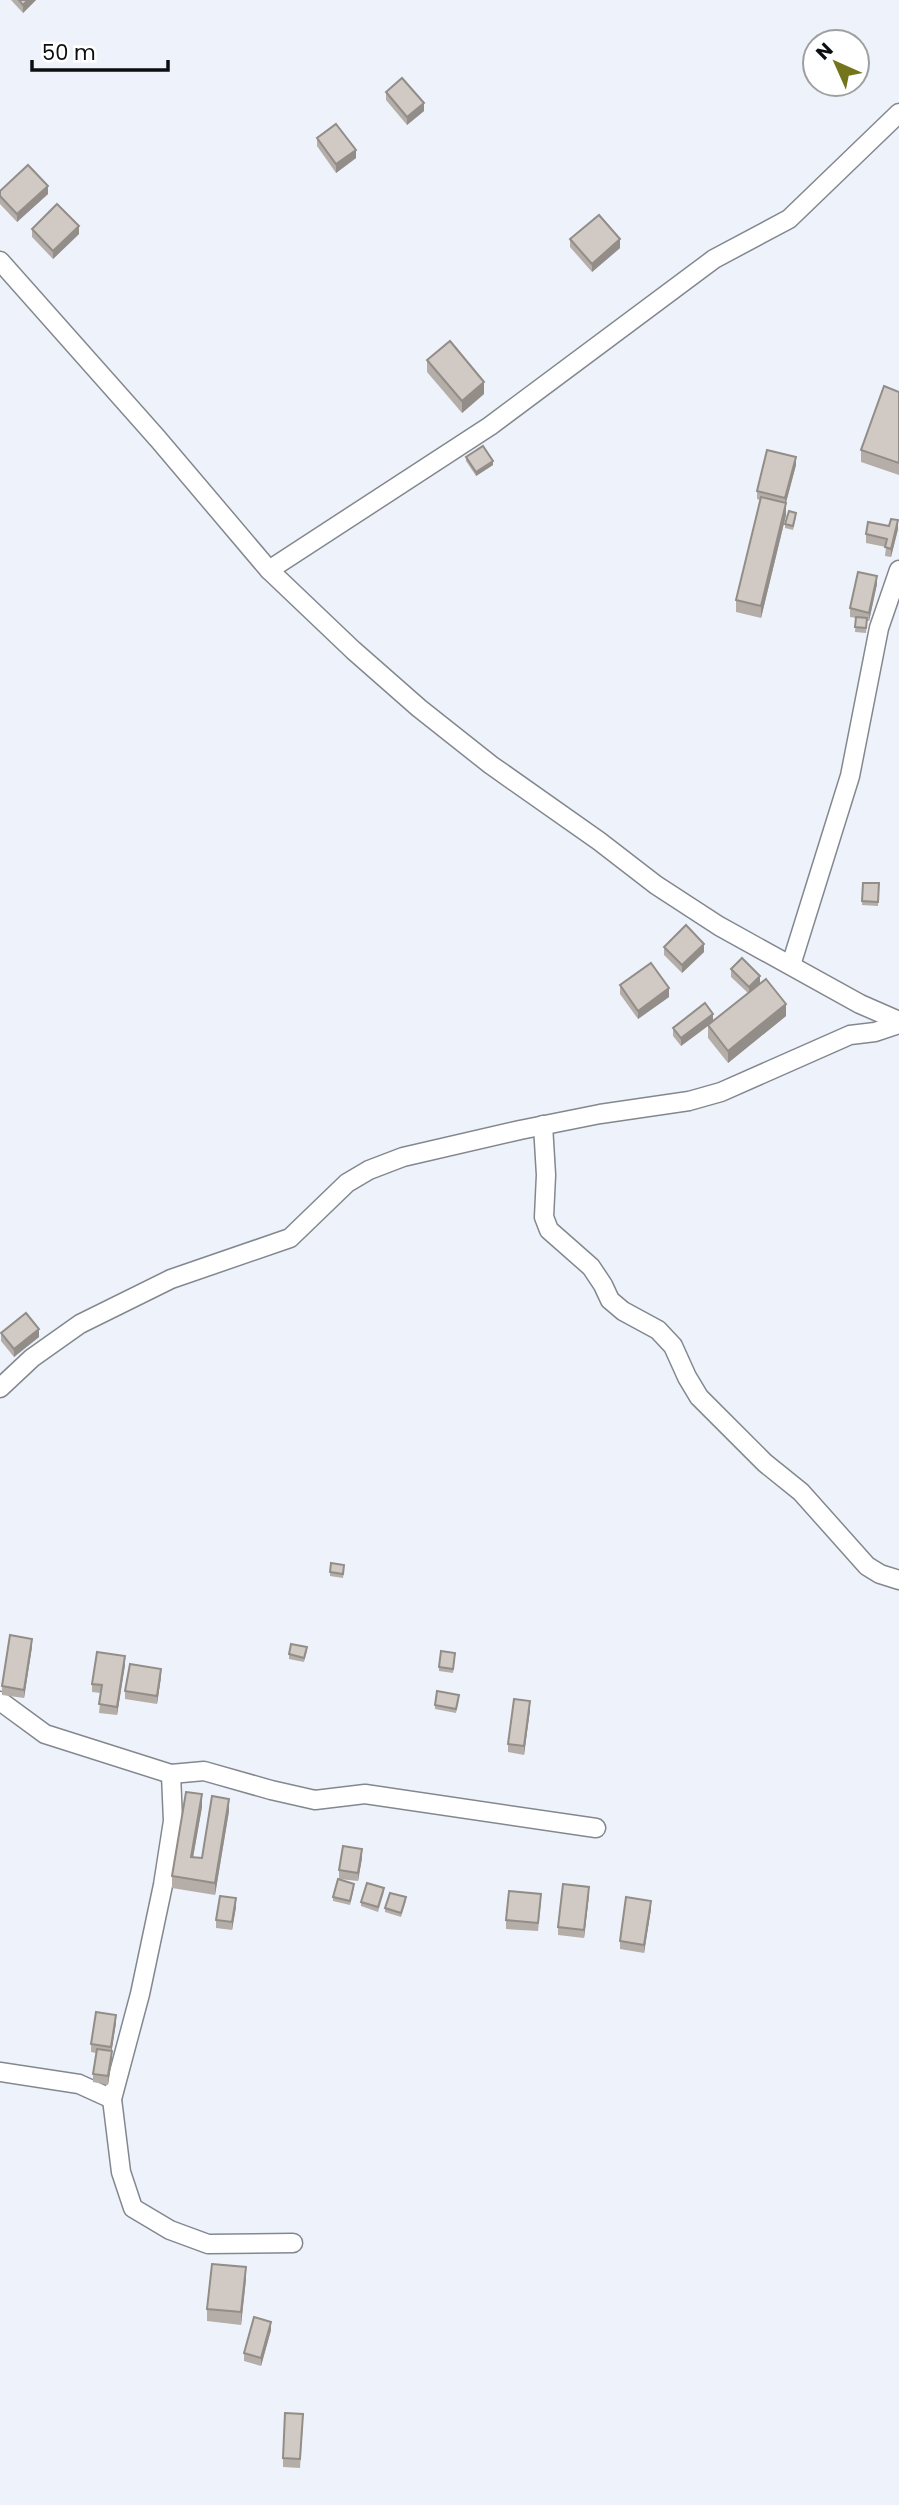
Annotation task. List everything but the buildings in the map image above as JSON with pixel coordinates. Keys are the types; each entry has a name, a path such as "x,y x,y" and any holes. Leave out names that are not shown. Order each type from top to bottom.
{"street":[{"path":"269,570 490,426 715,259 789,219 899,113"},
{"path":"0,261 158,439 269,570 419,708 491,765 599,841 656,886 719,926 860,1004 899,1022"},
{"path":"791,965 850,776 879,628 899,570"},
{"path":"850,1035 860,1004"},
{"path":"0,1388 32,1358 80,1324 171,1279 289,1238 348,1183 369,1170 403,1157 544,1125 689,1101 721,1092 850,1035 875,1032 899,1022"},
{"path":"544,1125 547,1175 543,1199 544,1217 549,1230 591,1268 610,1300 623,1311 658,1330 673,1346 699,1397 765,1464 801,1492 867,1566 880,1574 899,1580"},
{"path":"0,1701 45,1734 171,1774 204,1771 315,1800 365,1794 596,1828"},
{"path":"171,1774 173,1821 163,1885 140,1994 112,2099 121,2172 133,2208 170,2230 208,2244 293,2244"},
{"path":"0,2073 79,2084 112,2099"}]}
